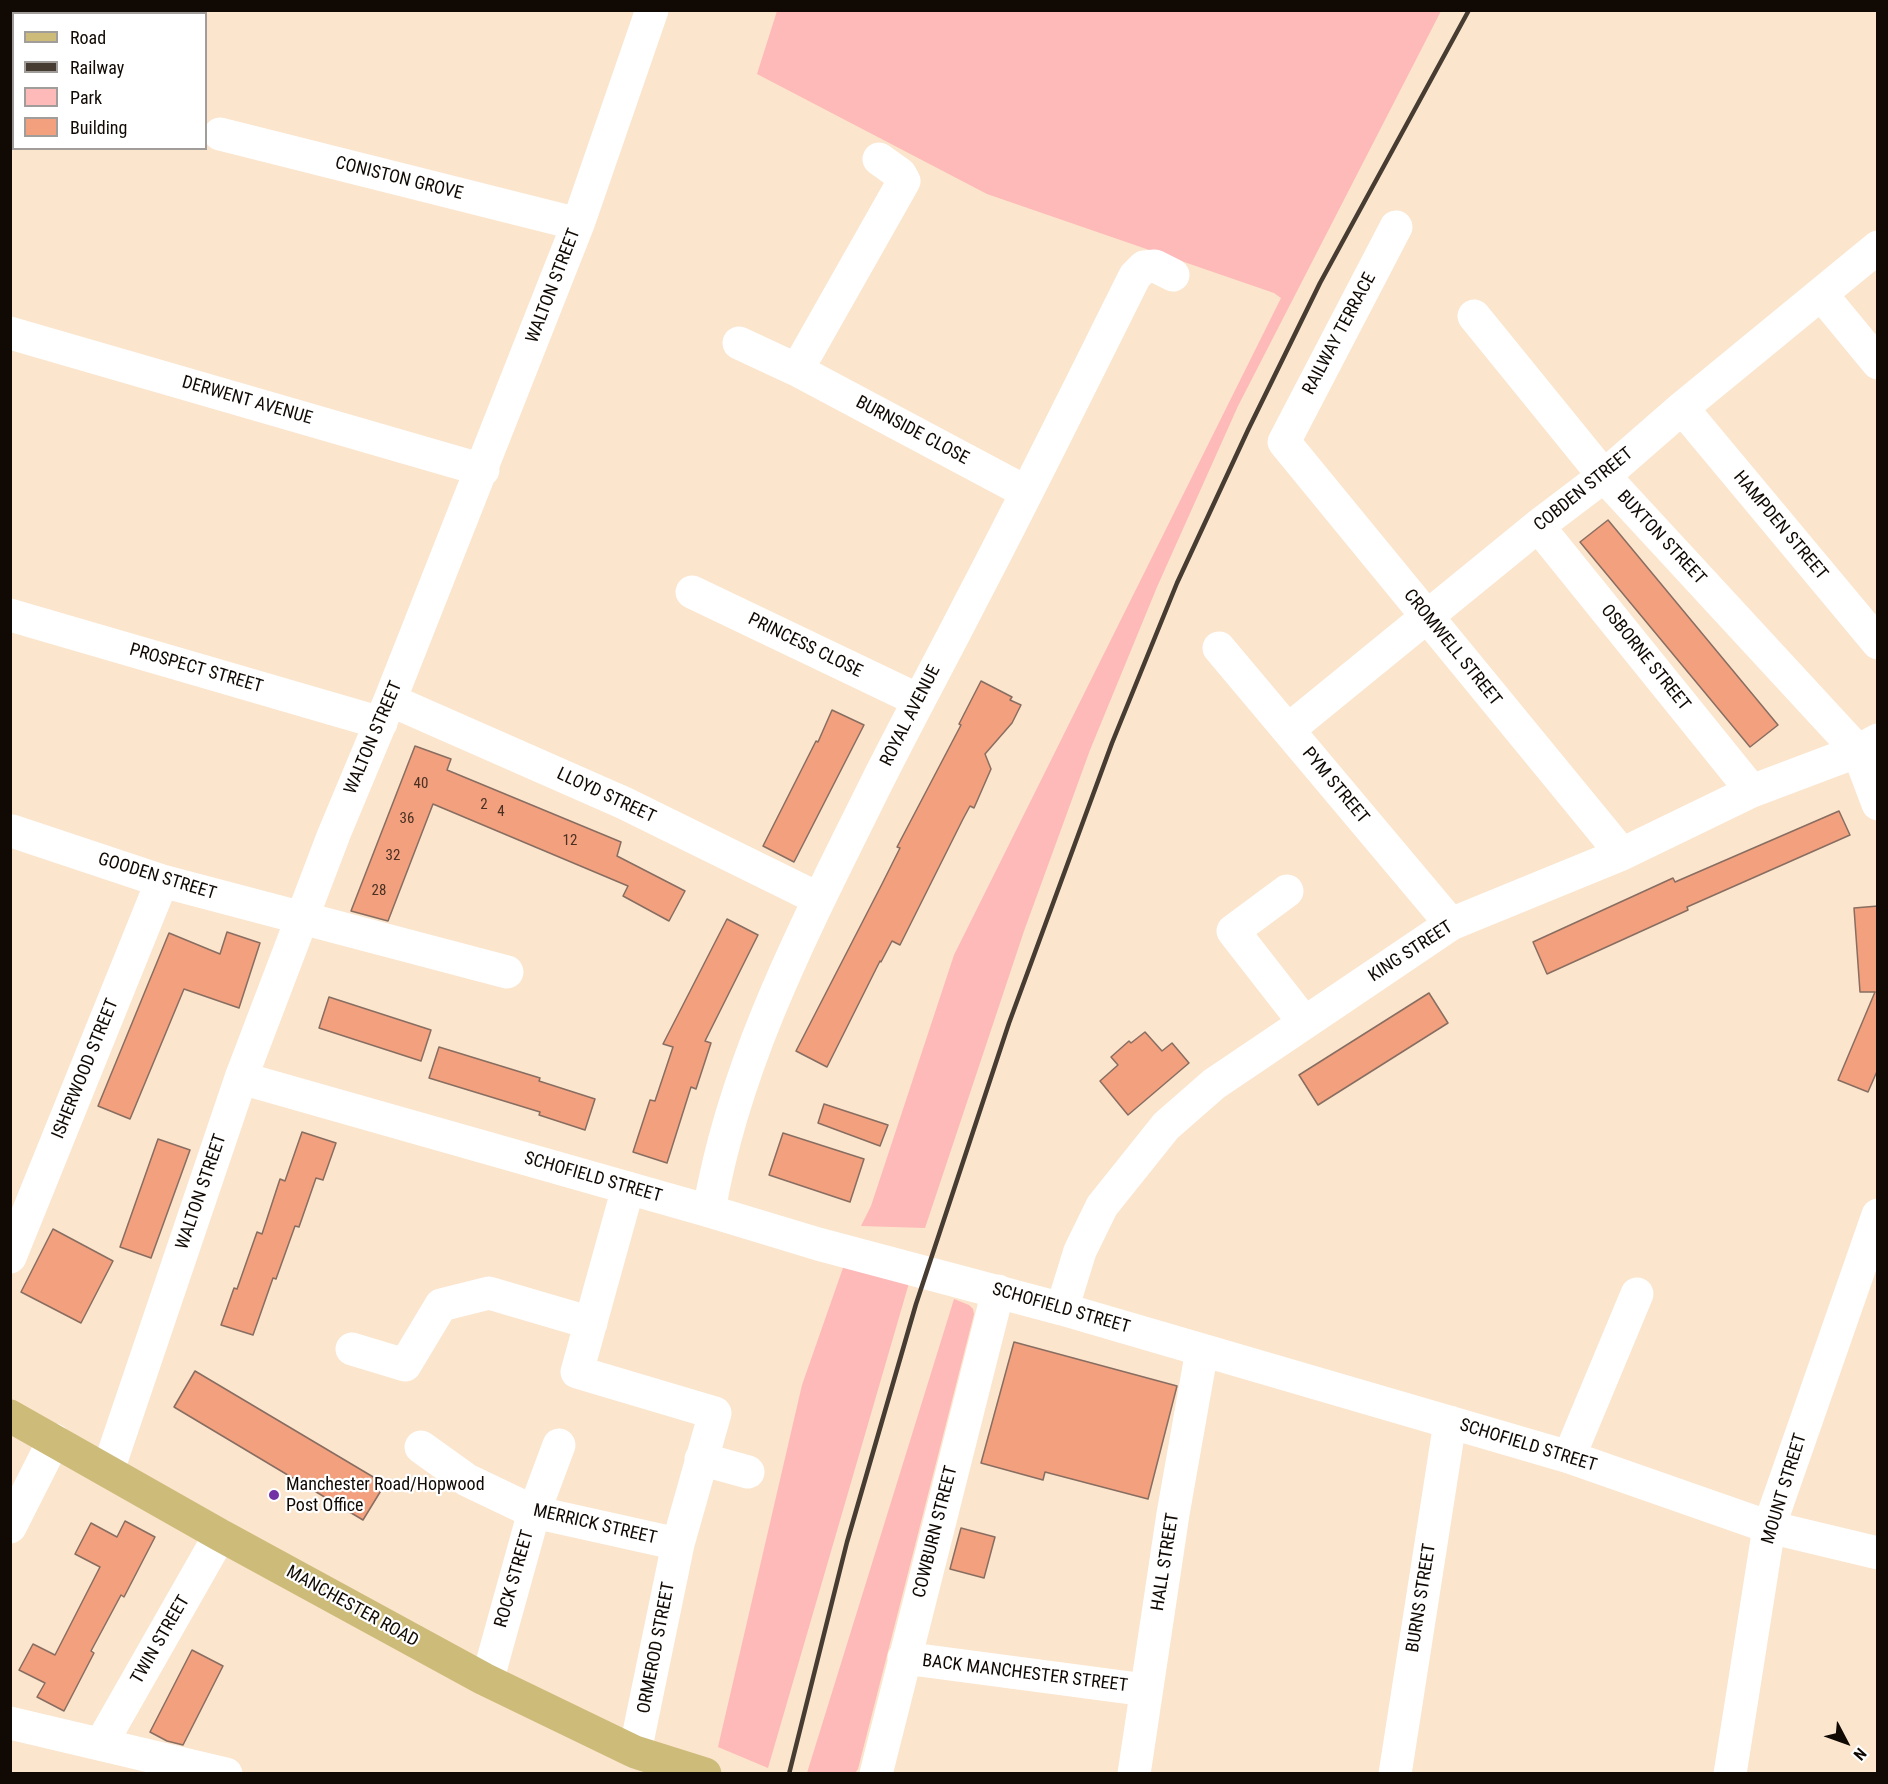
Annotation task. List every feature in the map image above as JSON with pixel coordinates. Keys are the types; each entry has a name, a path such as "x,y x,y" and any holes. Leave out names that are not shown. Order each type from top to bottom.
{"main road":[{"name":"MANCHESTER ROAD","path":"10,1416 220,1535 484,1679 635,1752 695,1772"}],"street":[{"name":"WALTON STREET","path":"108,1470 241,1078 303,919 333,834 386,712 578,224 652,10"},
{"name":"CONISTON GROVE","path":"220,134 578,224"},
{"path":"797,370 904,181 900,174 879,159"},
{"name":"RAILWAY TERRACE","path":"1284,442 1396,227"},
{"name":"COBDEN STREET","path":"1288,730 1538,526 1604,476 1682,408 1878,247"},
{"name":"ROYAL AVENUE","path":"709,1211 713,1186 748,1059 770,1004 819,899 1135,276 1144,267 1155,266 1173,275"},
{"path":"1821,294 1878,363"},
{"name":"BUXTON STREET","path":"1474,316 1604,476 1868,746"},
{"name":"DERWENT AVENUE","path":"10,333 483,470"},
{"name":"BURNSIDE CLOSE","path":"739,344 797,370 1026,492"},
{"name":"HAMPDEN STREET","path":"1682,408 1878,644"},
{"name":"CROMWELL STREET","path":"1284,442 1622,854"},
{"name":"OSBORNE STREET","path":"1538,526 1752,791"},
{"name":"PRINCESS CLOSE","path":"692,592 918,700"},
{"name":"PROSPECT STREET","path":"10,615 386,712"},
{"name":"PYM STREET","path":"1219,648 1451,924"},
{"name":"LLOYD STREET","path":"386,712 624,803 819,899"},
{"path":"1868,746 1878,804"},
{"name":"KING STREET","path":"1062,1309 1080,1251 1102,1206 1166,1126 1214,1084 1451,924 1622,854 1752,791 1868,746"},
{"name":"GOODEN STREET","path":"12,831 162,881 507,972"},
{"name":"ISHERWOOD STREET","path":"10,1257 162,881"},
{"path":"1287,891 1233,931 1305,1022"},
{"name":"SCHOFIELD STREET","path":"241,1078 818,1244 1062,1309 1569,1457 1769,1527 1878,1553"},
{"path":"352,1349 405,1365 441,1305 489,1293 591,1323 628,1188"},
{"name":"MOUNT STREET","path":"1730,1773 1769,1527 1878,1215"},
{"name":"COWBURN STREET","path":"876,1773 998,1291"},
{"path":"1569,1457 1637,1294"},
{"name":"ORMEROD STREET","path":"591,1323 573,1385 715,1413 678,1544 635,1752"},
{"name":"HALL STREET","path":"1134,1773 1173,1514 1202,1350"},
{"name":"BURNS STREET","path":"1395,1773 1450,1422"},
{"path":"10,1527 54,1440"},
{"name":"ROCK STREET","path":"484,1679 491,1667 534,1512 559,1445"},
{"name":"MERRICK STREET","path":"421,1448 467,1480 534,1512 678,1544"},
{"path":"701,1459 748,1472"},
{"name":"TWIN STREET","path":"101,1744 220,1535"},
{"name":"BACK MANCHESTER STREET","path":"904,1659 1146,1690"},
{"path":"10,1723 226,1773"}],"green space":[{"path":"777,11 1441,11 1238,406 1157,587 1090,750 1024,931 925,1228 861,1226 871,1206 954,955 1281,298 1274,293 987,194 757,74"},
{"path":"844,1265 909,1283 768,1768 718,1747 802,1385"},
{"path":"954,1299 969,1305 974,1314 858,1769 855,1773 807,1773"}],"building":[{"path":"1608,520 1778,725 1750,747 1580,542"},
{"path":"981,681 1012,697 1010,700 1021,705 1012,723 985,754 991,769 974,808 970,806 900,945 892,941 880,961 827,1067 796,1051 900,848 897,847 961,725 959,724"},
{"path":"832,710 864,725 794,862 763,846 816,741 818,742"},
{"path":"415,746 451,759 447,770 621,842 617,856 685,891 669,921 623,896 628,886 433,804 388,921 351,911"},
{"path":"1839,811 1850,835 1687,907 1688,910 1547,974 1533,942 1673,878 1675,882"},
{"path":"1878,906 1878,1069 1868,1092 1838,1080 1875,992 1860,992 1854,908"},
{"path":"727,919 758,935 705,1041 711,1043 696,1089 691,1087 667,1163 633,1152 650,1100 655,1101 673,1047 663,1044"},
{"path":"227,932 260,943 239,1008 184,989 130,1119 98,1106 169,933 220,954"},
{"path":"1429,993 1448,1023 1318,1105 1299,1075"},
{"path":"329,997 431,1030 421,1061 319,1028"},
{"path":"1145,1032 1162,1051 1172,1043 1189,1063 1128,1115 1100,1081 1118,1065 1111,1057 1129,1041 1131,1043"},
{"path":"439,1047 540,1078 539,1081 595,1099 585,1130 539,1115 540,1112 429,1078"},
{"path":"824,1104 888,1125 880,1146 818,1123"},
{"path":"302,1132 336,1143 323,1180 316,1178 299,1227 295,1226 276,1279 273,1278 253,1335 221,1325 234,1288 237,1289 257,1232 262,1234 280,1179 285,1181"},
{"path":"783,1133 864,1159 850,1202 769,1175"},
{"path":"158,1139 190,1150 151,1258 120,1247"},
{"path":"53,1229 113,1261 81,1323 21,1292"},
{"path":"1014,1342 1177,1386 1148,1499 1045,1472 1043,1480 981,1463"},
{"path":"195,1371 385,1484 363,1520 174,1407"},
{"path":"125,1521 155,1537 124,1597 121,1595 91,1651 94,1653 64,1711 37,1697 45,1683 19,1670 33,1644 55,1655 100,1567 75,1554 91,1523 117,1537"},
{"path":"961,1528 995,1537 984,1578 950,1569"},
{"path":"192,1650 223,1666 183,1745 167,1741 150,1732"}],"railway":[{"path":"789,1774 847,1542 916,1304 1009,1023 1112,743 1177,583 1248,430 1320,283 1469,10"}],"place":[{"name":"Manchester Road/Hopwood Post Office","path":"274,1495"}]}
